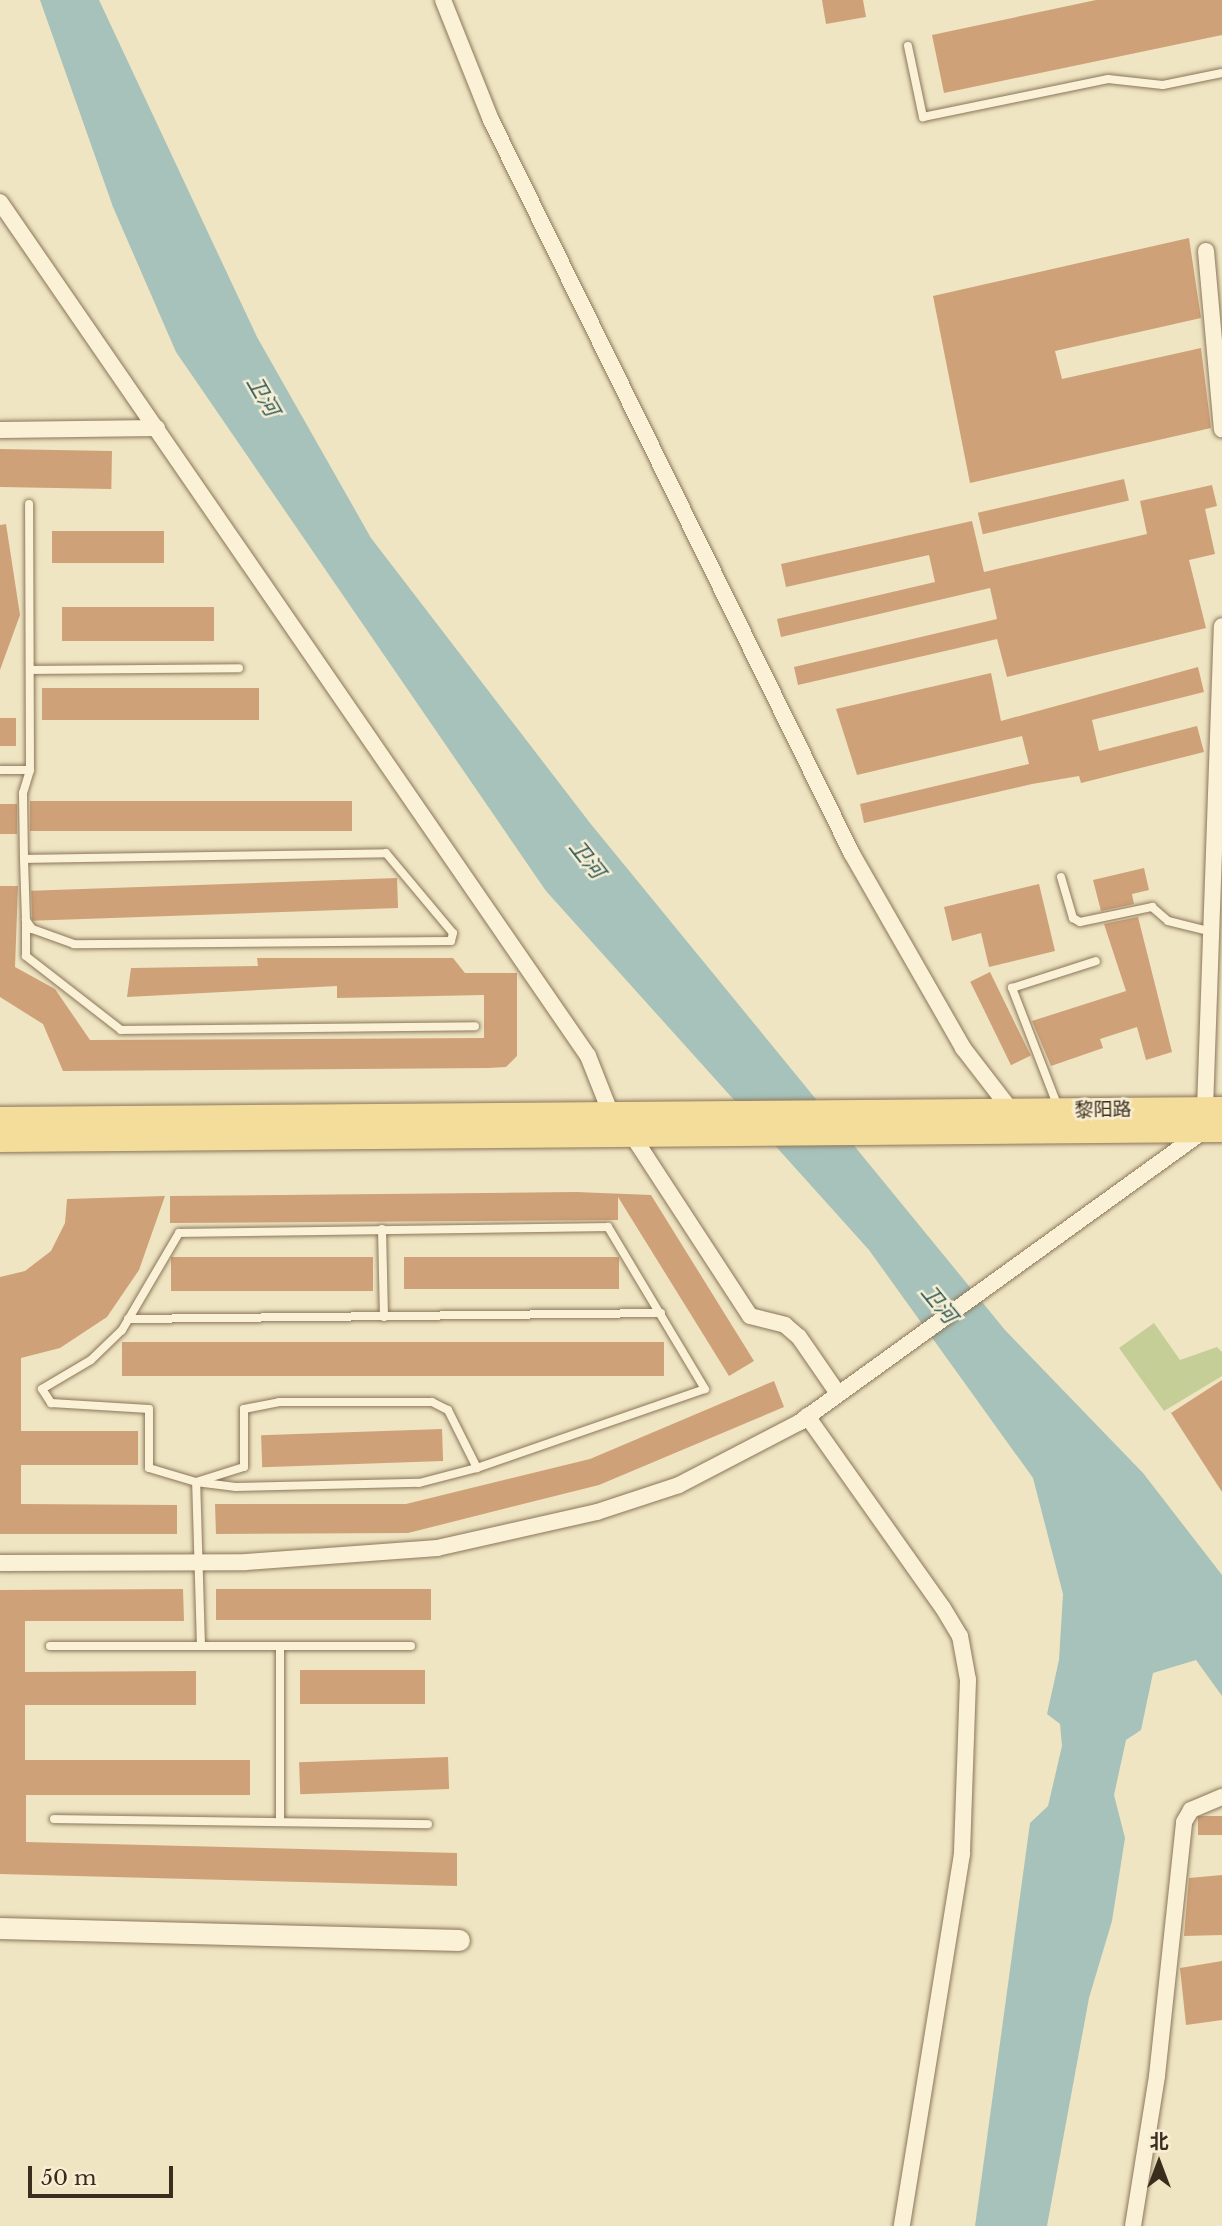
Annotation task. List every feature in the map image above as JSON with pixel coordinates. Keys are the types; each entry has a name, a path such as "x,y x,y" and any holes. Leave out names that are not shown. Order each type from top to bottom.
{"main road":[{"name":"黎阳路","path":"986,1121 1011,1111 1059,1110 1214,1119"},
{"path":"0,1119 611,1114 639,1128"},
{"name":"黎阳路","path":"986,1121 1214,1119"},
{"path":"0,1140 986,1121"}],"street":[{"path":"443,0 491,120 852,854 963,1048 1011,1111"},
{"path":"0,202 588,1056 611,1114"},
{"path":"1206,251 1222,429"},
{"path":"0,430 157,428"},
{"path":"0,1563 201,1562 438,1548 597,1512 679,1485 807,1416 1214,1119 1208,931 1222,626"},
{"path":"639,1128 750,1316 785,1325 799,1337 837,1392"},
{"path":"807,1416 943,1608 960,1636 968,1680 962,1854 902,2226"},
{"path":"1133,2226 1157,2076 1184,1822 1191,1810 1222,1797"},
{"path":"0,1928 459,1940"}],"lane":[{"path":"908,46 923,117 1108,79 1163,85 1222,73"},
{"path":"29,504 30,770 23,793 26,956 121,1030 475,1027"},
{"path":"30,670 239,668"},
{"path":"0,770 30,770"},
{"path":"24,859 386,853 453,933 451,940 74,944 48,939 26,920"},
{"path":"1061,877 1073,918 1080,922 1152,907 1168,921 1208,931"},
{"path":"1059,1110 1012,988 1096,961"},
{"path":"608,1227 661,1314 705,1389 477,1468 388,1486 196,1482 149,1468 149,1409 51,1403 42,1389 91,1360 128,1319 179,1233 382,1228 608,1227"},
{"path":"382,1228 384,1317"},
{"path":"128,1319 661,1314"},
{"path":"196,1482 244,1467 244,1409 279,1402 432,1402 448,1410 477,1468"},
{"path":"196,1482 201,1562 201,1646"},
{"path":"50,1646 411,1646"},
{"path":"280,1646 280,1822"},
{"path":"54,1819 428,1824"}],"green space":[{"path":"1154,1323 1180,1360 1217,1347 1222,1352 1222,1376 1164,1411 1119,1348"}],"water":[{"name":"卫河","path":"40,0 99,0 257,337 371,538 590,823 1005,1330 1143,1473 1222,1575 1222,1696 1196,1660 1153,1673 1141,1730 1126,1740 1114,1795 1125,1838 1112,1921 1089,1998 1047,2226 975,2226 1030,1823 1048,1806 1062,1746 1060,1724 1047,1714 1059,1660 1063,1594 1033,1478 869,1250 546,891 176,352 113,207"}],"building":[{"path":"822,0 863,0 866,17 826,24"},
{"path":"1096,0 1222,0 1222,35 944,93 932,35"},
{"path":"1189,238 1201,318 1055,351 1062,379 1201,348 1211,428 970,483 933,296"},
{"path":"0,449 112,451 111,489 0,487"},
{"path":"1124,479 1129,500 983,534 978,513"},
{"path":"1212,485 1217,506 1205,509 1215,554 1189,560 1206,628 1007,677 997,639 798,685 794,667 997,619 990,588 781,637 777,619 935,582 929,555 786,587 781,564 972,521 984,572 1147,534 1140,501"},
{"path":"6,524 20,615 0,670 0,525"},
{"path":"52,531 164,531 164,563 52,563"},
{"path":"62,607 214,607 214,641 62,641"},
{"path":"1198,667 1204,692 1092,720 1099,751 1197,726 1204,752 1081,783 1079,776 1032,784 864,823 860,804 1029,764 1022,736 857,775 836,709 991,673 1001,721"},
{"path":"42,688 259,688 259,720 42,720"},
{"path":"0,718 16,718 16,746 0,746"},
{"path":"30,801 352,801 352,831 30,831"},
{"path":"0,804 17,804 17,834 0,834"},
{"path":"1144,868 1149,890 1132,894 1134,904 1101,911 1093,880"},
{"path":"397,878 398,908 32,921 31,891"},
{"path":"1039,884 1055,951 989,967 981,933 952,941 944,907"},
{"path":"0,886 18,886 15,967 55,989 90,1040 484,1038 484,995 337,998 337,986 127,997 131,968 258,966 257,958 453,958 465,973 517,973 517,1056 506,1067 488,1068 63,1071 43,1024 0,997"},
{"path":"1138,917 1172,1052 1146,1060 1137,1027 1100,1039 1103,1048 1051,1066 1032,1021 1126,991 1104,924"},
{"path":"990,972 1031,1056 1011,1065 970,982"},
{"path":"576,1192 651,1195 754,1361 729,1376 618,1197 618,1220 170,1223 170,1196"},
{"path":"165,1196 139,1270 107,1317 60,1348 21,1358 21,1431 138,1431 138,1465 21,1465 21,1504 177,1505 177,1534 0,1534 0,1277 25,1271 51,1251 65,1223 67,1199"},
{"path":"171,1257 373,1257 373,1291 171,1291"},
{"path":"404,1257 619,1257 619,1289 404,1289"},
{"path":"122,1342 664,1342 664,1376 122,1376"},
{"path":"1222,1380 1222,1492 1171,1413"},
{"path":"774,1381 784,1407 599,1485 408,1533 216,1534 215,1504 406,1504 590,1459"},
{"path":"442,1429 443,1461 262,1467 261,1435"},
{"path":"183,1589 184,1621 25,1621 25,1672 196,1671 196,1705 25,1705 25,1760 250,1760 250,1795 26,1795 26,1842 457,1853 457,1886 0,1874 0,1590"},
{"path":"216,1589 431,1589 431,1620 216,1620"},
{"path":"300,1670 425,1670 425,1704 300,1704"},
{"path":"448,1757 449,1789 300,1794 299,1762"},
{"path":"1198,1816 1222,1816 1222,1835 1198,1835"},
{"path":"1222,1875 1222,1935 1184,1936 1189,1878"},
{"path":"1222,1961 1222,2020 1186,2025 1180,1968"}]}
